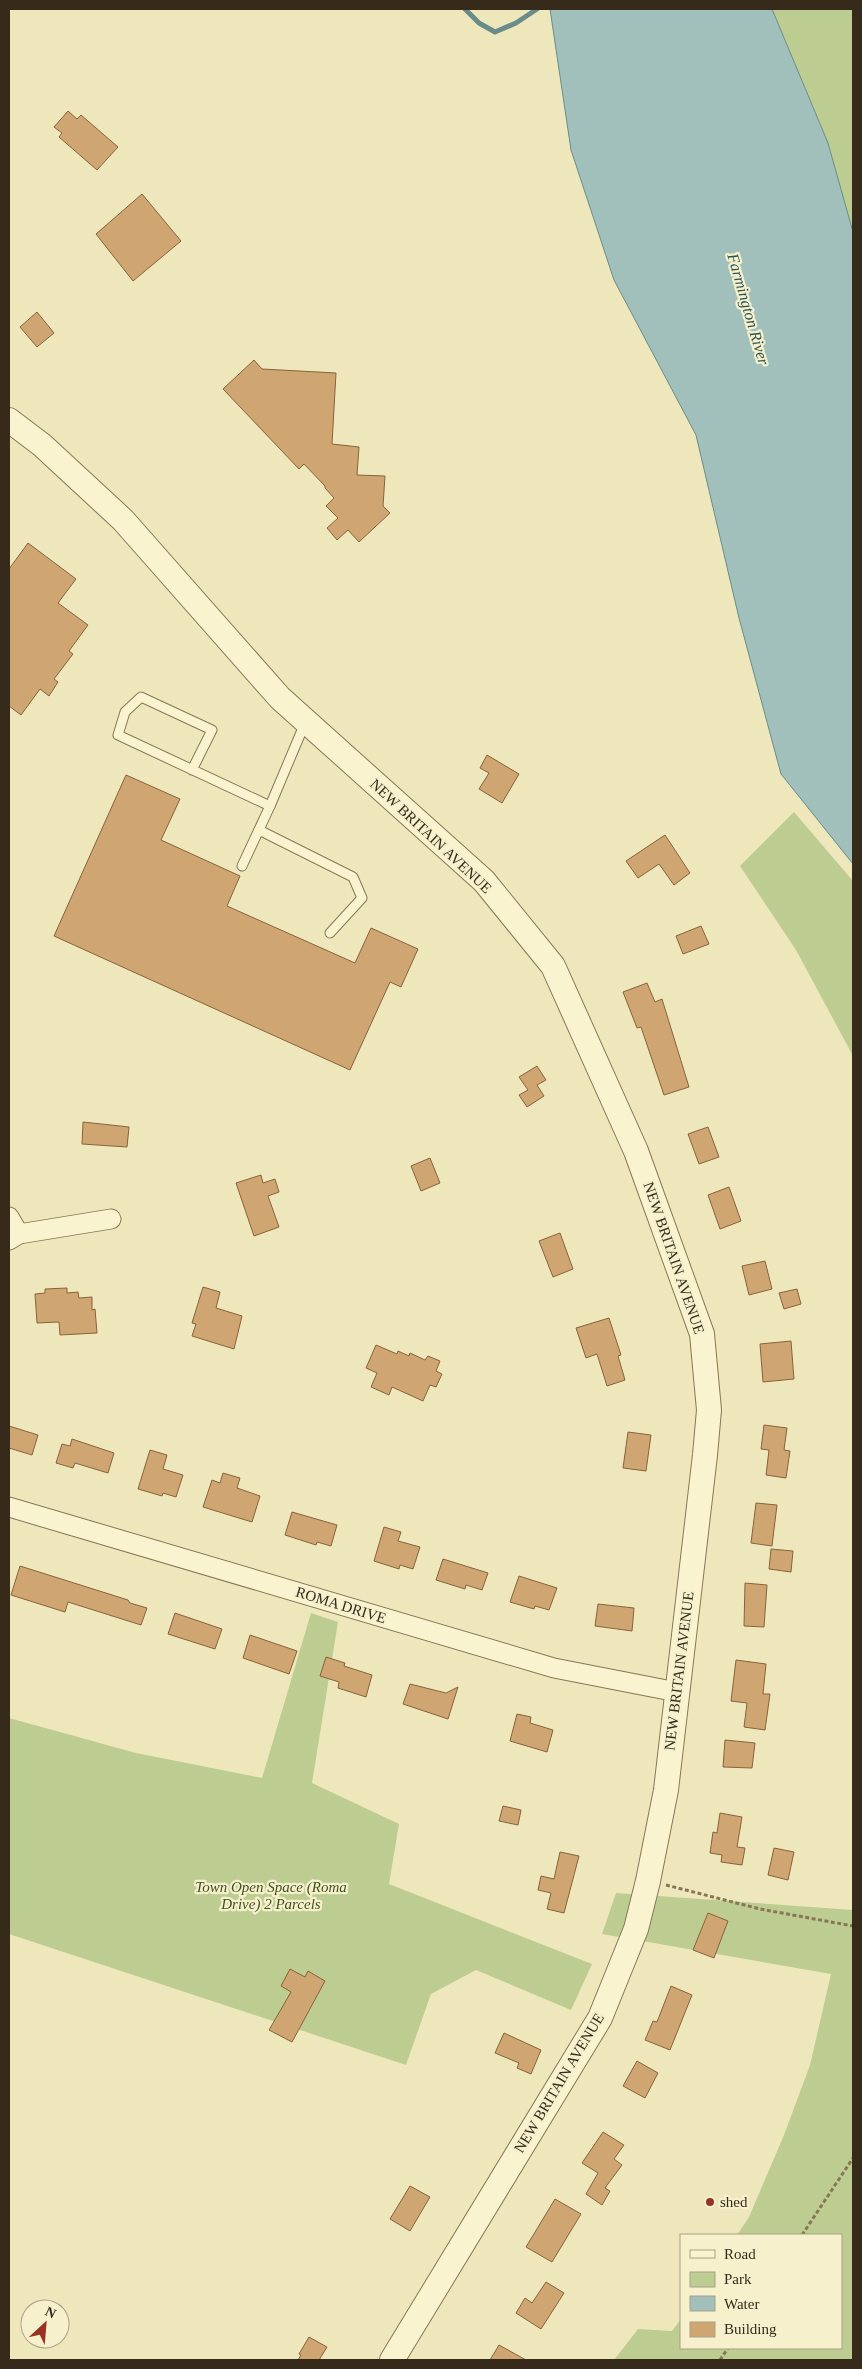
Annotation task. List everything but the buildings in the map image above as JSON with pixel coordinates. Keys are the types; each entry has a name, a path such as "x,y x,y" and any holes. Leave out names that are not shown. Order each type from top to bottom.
{"street":[{"name":"NEW BRITAIN AVENUE","path":"9,420 42,445 123,520 280,698 484,882 553,966 636,1151 702,1334 709,1410 666,1790 648,1882 636,1929 600,2018 392,2360"},
{"path":"9,1217 14,1237 112,1219"},
{"name":"ROMA DRIVE","path":"9,1507 554,1668 677,1692"}],"lane":[{"path":"192,770 212,730 141,697 125,712 118,735 192,770 270,806"},
{"path":"242,866 306,721"},
{"path":"259,830 353,877 362,898 330,933"}],"path":[{"path":"648,1882 769,1911 853,1926"},
{"path":"803,2234 853,2158"},
{"path":"720,2360 727,2349"}],"green space":[{"path":"772,9 853,9 853,232 828,143"},
{"path":"794,812 853,881 853,1056 796,950 740,866"},
{"name":"Town Open Space (Roma Drive) 2 Parcels","path":"311,1613 338,1622 312,1783 399,1824 389,1884 592,1964 571,2010 476,1970 431,1994 406,2065 9,1934 9,1718 136,1753 262,1778"},
{"path":"616,1893 853,1910 853,2360 614,2360 638,2329 672,2331 680,2320 680,2349 842,2349 842,2234 738,2234 749,2217 784,2135 810,2065 831,1974 602,1934"}],"water":[{"name":"Farmington River","path":"550,9 772,9 828,143 853,232 853,864 781,774 739,618 696,435 614,280 571,150"}],"waterway":[{"path":"465,9 479,23 495,32 516,23 537,9"}],"place":[{"name":"shed","path":"710,2202"}]}
